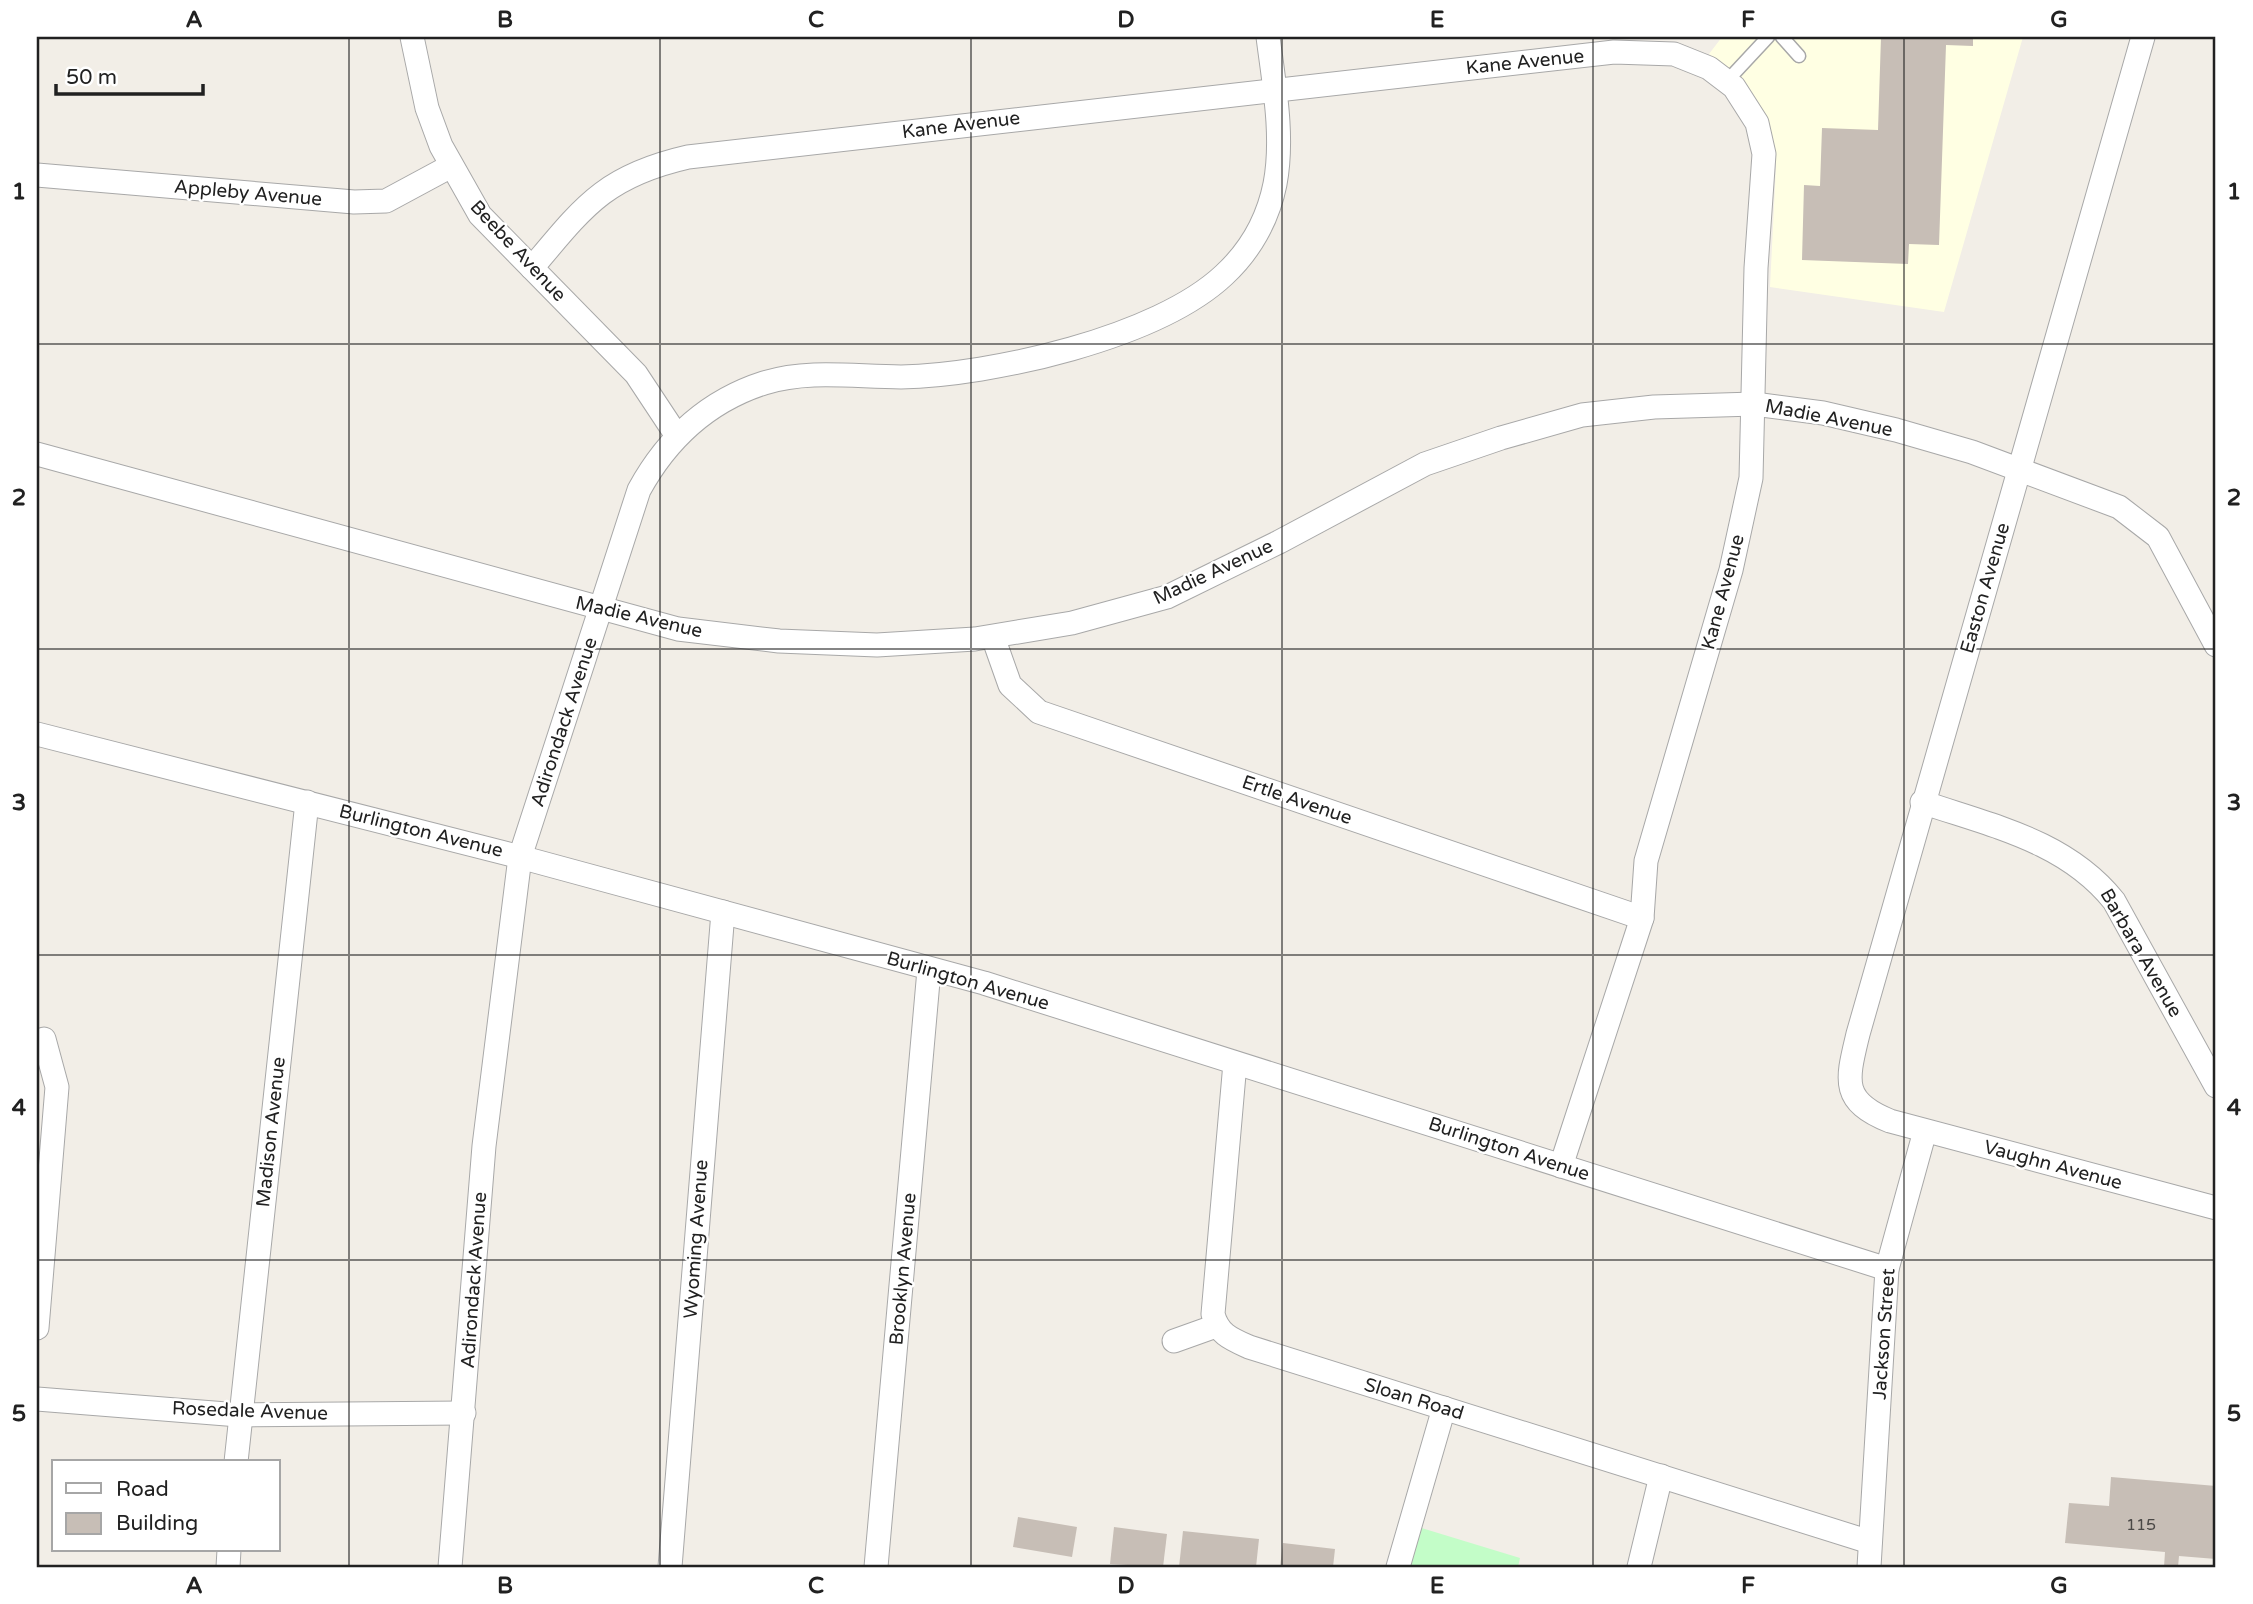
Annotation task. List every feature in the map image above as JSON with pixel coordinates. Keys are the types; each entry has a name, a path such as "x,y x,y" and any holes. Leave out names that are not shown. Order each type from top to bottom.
{"street":[{"name":"Beebe Avenue","path":"412,37 427,108 451,166 480,215 636,374 677,436"},
{"name":"Adirondack Avenue","path":"450,1567 484,1146 520,857 639,490 661,454 677,436 717,405 765,383 807,375 901,377 968,372 1034,359 1098,340 1195,297 1236,263 1256,235 1271,202 1278,168 1268,37"},
{"name":"Easton Avenue","path":"1890,1121 1861,1107 1850,1087 1849,1072 1922,802 2143,37"},
{"name":"Kane Avenue","path":"532,268 586,204 624,179 666,162 1274,89 1614,52 1674,54 1709,68 1734,87 1757,123 1764,154 1756,268 1751,478 1731,570 1646,861 1642,918 1561,1166"},
{"name":"Appleby Avenue","path":"37,175 354,202 386,201 451,166"},
{"name":"Madie Avenue","path":"37,454 678,629 779,641 877,645 993,637 1072,623 1167,597 1279,542 1425,464 1582,415 1654,407 1754,404 1823,413 1896,430 1972,452 2119,507 2158,537 2216,645"},
{"name":"Ertle Avenue","path":"993,637 1010,684 1040,712 1642,918"},
{"name":"Burlington Avenue","path":"37,733 520,857 984,983 1887,1269"},
{"name":"Madison Avenue","path":"236,1460 307,802"},
{"name":"Barbara Avenue","path":"1922,802 2035,840 2066,856 2095,877 2114,901 2216,1086"},
{"name":"Wyoming Avenue","path":"670,1567 723,912"},
{"name":"Brooklyn Avenue","path":"876,1567 929,970"},
{"path":"37,1328 57,1087 44,1040"},
{"path":"1174,1340 1216,1326 1213,1314 1235,1063"},
{"name":"Vaughn Avenue","path":"1890,1121 2216,1208"},
{"name":"Jackson Street","path":"1869,1567 1887,1269 1925,1131"},
{"name":"Sloan Road","path":"1216,1326 1226,1337 1249,1347 1870,1542"},
{"name":"Rosedale Avenue","path":"37,1399 239,1415 464,1413"},
{"path":"1398,1567 1444,1408"},
{"path":"1639,1567 1661,1476"}],"lane":[{"path":"1727,81 1768,37"},
{"path":"1782,37 1799,56"}],"shaded area":[{"path":"1722,37 2023,37 1944,312 1770,287 1776,166 1773,139 1765,113 1746,83 1709,54"}],"green space":[{"path":"1415,1526 1520,1558 1518,1567 1404,1567"}],"building":[{"path":"1881,37 1973,37 1973,46 1946,45 1939,245 1909,244 1908,264 1802,260 1804,185 1820,186 1822,128 1878,130"},
{"path":"2111,1477 2216,1486 2216,1559 2179,1556 2178,1567 2164,1567 2165,1552 2065,1543 2069,1503 2109,1506"},
{"path":"1018,1517 1077,1527 1072,1557 1013,1547"},
{"path":"1114,1527 1167,1534 1163,1567 1110,1564"},
{"path":"1183,1531 1259,1539 1256,1567 1179,1567"},
{"path":"1283,1543 1335,1549 1333,1567 1280,1567"}]}
